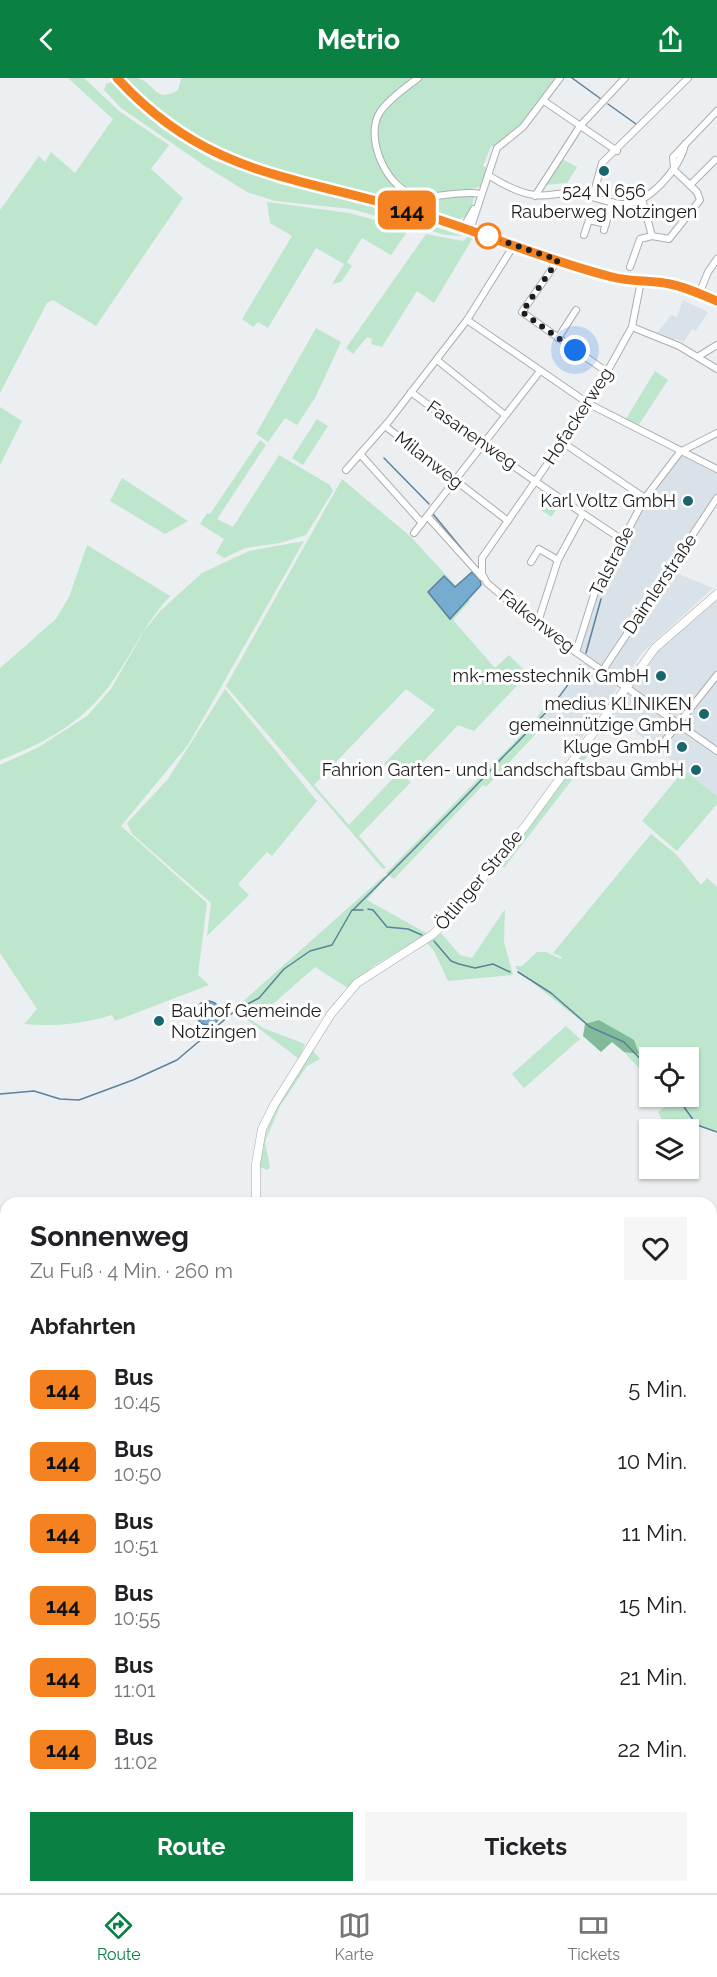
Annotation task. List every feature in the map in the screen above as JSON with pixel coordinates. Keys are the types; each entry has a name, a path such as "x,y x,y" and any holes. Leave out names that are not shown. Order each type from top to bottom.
{"main road":[{"path":"117,78 159,118 217,154 271,175 441,220 612,277 673,285 717,301"}],"street":[{"path":"418,78 394,98 377,119 375,132 387,174 402,190 414,195 463,192 481,194"},
{"path":"466,229 479,201 497,148 519,131 560,78"},
{"path":"535,195 580,126 625,78"},
{"path":"593,196 599,168 688,78"},
{"path":"544,101 617,150"},
{"path":"630,267 640,239 652,236 669,239 700,200 674,168 673,157 717,111"},
{"path":"690,185 715,160"},
{"path":"488,175 507,187 535,195 570,193 593,196 625,205 642,199 660,186 674,168"},
{"path":"642,199 652,236"},
{"path":"584,235 589,220 605,227 612,202"},
{"path":"346,471 385,426 467,320 514,245"},
{"path":"558,260 522,312 607,372"},
{"path":"699,294 716,264"},
{"name":"Hofackerweg","path":"482,574 482,558 589,404 633,327 641,281"},
{"path":"558,338 576,310"},
{"path":"467,320 589,404 717,469"},
{"path":"633,327 699,356 717,369"},
{"path":"699,356 717,345"},
{"path":"437,360 504,416"},
{"path":"414,533 456,480 480,445 540,371"},
{"name":"Fasanenweg","path":"411,392 480,445 536,479 621,539"},
{"name":"Milanweg","path":"385,426 456,480 481,503 508,521"},
{"name":"Talstraße","path":"576,652 595,592 621,539 645,498 680,452 717,433"},
{"path":"562,442 645,498"},
{"path":"360,454 422,523"},
{"name":"Milanweg","path":"467,501 472,495"},
{"name":"Daimlerstraße","path":"603,670 717,498"},
{"path":"537,625 558,560 583,513"},
{"path":"428,517 487,583"},
{"path":"531,562 539,549 558,560"},
{"name":"Falkenweg","path":"482,574 487,583 537,625 717,751"},
{"name":"Ötlinger Straße","path":"256,1197 256,1164 262,1129 274,1105 331,1014 357,983 432,935 450,918 553,789 625,686 661,642 717,594"},
{"path":"663,743 717,675"}],"shaded area":[{"path":"683,300 708,312 696,331 692,329 684,342 675,338 672,343 655,336 671,315 677,317"},
{"path":"680,453 717,470 717,496 666,569 713,588 643,652 581,739 544,715 575,678 584,663 577,652 590,608 646,499"},
{"path":"717,600 717,796 610,712 659,650"}],"green space":[{"path":"68,78 84,78 119,111 169,145 151,169 183,198 96,326 53,300 47,303 0,393 0,210 39,156 45,162 51,152 75,173 113,119"},
{"path":"123,78 138,78 156,92 165,95 178,90 181,78 414,78 386,101 374,117 373,138 381,164 388,176 404,193 427,198 470,194 474,197 471,208 465,217 458,220 265,169 225,153 188,132 154,107"},
{"path":"421,78 557,78 517,131 495,147 491,146 483,166 487,168 480,187 427,194 411,191 394,178 382,157 377,133 383,112 391,102"},
{"path":"112,82 161,128 213,160 280,184 367,205 463,236 446,235 351,209 275,201 247,192 121,108 104,90 106,84"},
{"path":"560,158 577,167 567,183 544,185"},
{"path":"267,202 349,213 409,229 391,255 362,238 347,262 352,266 341,282 332,284 344,264 316,248 268,328 258,322 253,327 242,319 292,236 270,223"},
{"path":"426,234 463,241 470,234 474,236 434,303 417,291 382,347 371,344 372,339 367,337 353,354 346,348"},
{"path":"316,328 341,342 315,398 297,425 285,418 268,442 256,434"},
{"path":"655,371 668,380 638,426 626,419"},
{"path":"0,407 22,421 0,465"},
{"path":"317,419 328,426 303,465 292,458"},
{"path":"260,440 266,445 217,519 233,527 279,455 330,485 333,491 306,535 280,543 245,548 224,558 216,553 224,539 200,524 207,513 210,514"},
{"path":"122,478 188,521 165,534 110,501"},
{"path":"342,479 411,537 470,601 453,620 495,668 509,655 528,674 474,731 458,725 407,779 411,782 359,836 386,868 383,869 226,686","holes":["406,689 435,710 384,764 396,775 349,825 314,785"]},
{"path":"551,493 562,502 551,517 540,509"},
{"path":"304,541 188,745 121,826 207,903 198,975 209,985 115,1021 112,1015 68,1024 24,1024 37,1009 0,953 0,765 37,748 87,716 111,689 144,631 160,611 202,573 249,551"},
{"path":"87,545 170,596 147,626 114,679 91,707 48,738 0,760 0,668 56,619 69,597"},
{"path":"225,689 317,801 272,856 267,852 238,884 249,895 207,936 211,903 132,834 127,823 168,779"},
{"path":"552,697 555,699 542,714 549,720 486,787 483,785 394,879 386,873 532,724"},
{"path":"585,751 590,752 574,774 575,776 504,868 501,862"},
{"path":"684,770 717,796 717,804 677,851 642,821"},
{"path":"651,834 676,854 701,885 707,878 717,887 717,1131 699,1126 699,1119 662,1119 658,1112 664,1107 699,1107 699,1047 639,1047 639,1054 599,1020 585,1024 518,971 515,966 522,966 537,952 546,952 561,959 562,957 553,953"},
{"path":"384,876 386,878 367,900 428,934 375,965 348,988 315,967 257,1018 240,1004"},
{"path":"505,909 504,942 513,975 448,981 434,951 427,943 441,933 460,955 472,958"},
{"path":"241,1015 263,1028 305,1044 299,1059"},
{"path":"599,1020 634,1040 639,1054 624,1052 612,1042 601,1052 583,1036 585,1024"},
{"path":"566,1026 580,1039 524,1088 512,1074"},
{"path":"313,1051 320,1059 307,1066 280,1106 265,1142 270,1167 268,1170 259,1167 266,1134 271,1120 285,1093"},
{"path":"624,1052 639,1054 639,1068"}],"water":[{"path":"472,572 480,580 481,585 450,619 428,592 444,576 455,587"},
{"path":"208,1001 216,1005 220,1013 216,1021 208,1025 200,1021 196,1013 200,1005"}],"waterway":[{"path":"572,78 601,99"},
{"path":"608,104 636,124"},
{"path":"384,458 429,504"},
{"path":"433,514 471,560"},
{"path":"586,653 601,599"},
{"path":"353,910 544,715 564,691 580,665"},
{"path":"368,909 373,910 387,927 408,929 422,935"},
{"path":"0,1094 34,1091 60,1099 79,1100 133,1080 177,1060 236,1010 259,998 284,969 310,951 332,945 352,910 363,910"},
{"path":"434,941 451,961 475,968 493,964 510,972"},
{"path":"518,972 551,993 590,1027 624,1042 639,1058"},
{"path":"684,1107 697,1125 717,1132"}],"bus line":[{"name":"144","path":"117,78 137,99 181,134 236,163 271,175 404,209 612,277 673,285 717,301"}],"place":[{"name":"524 N 656 Rauberweg Notzingen","path":"604,171"},
{"name":"Karl Voltz GmbH","path":"688,501"},
{"name":"mk-messtechnik GmbH","path":"661,676"},
{"name":"medius KLINIKEN gemeinnützige GmbH","path":"704,714"},
{"name":"Kluge GmbH","path":"682,747"},
{"name":"Fahrion Garten- und Landschaftsbau GmbH","path":"696,770"},
{"name":"Bauhof Gemeinde Notzingen","path":"159,1021"}],"route":[{"path":"488,236 558,260 522,312 575,350"}]}
